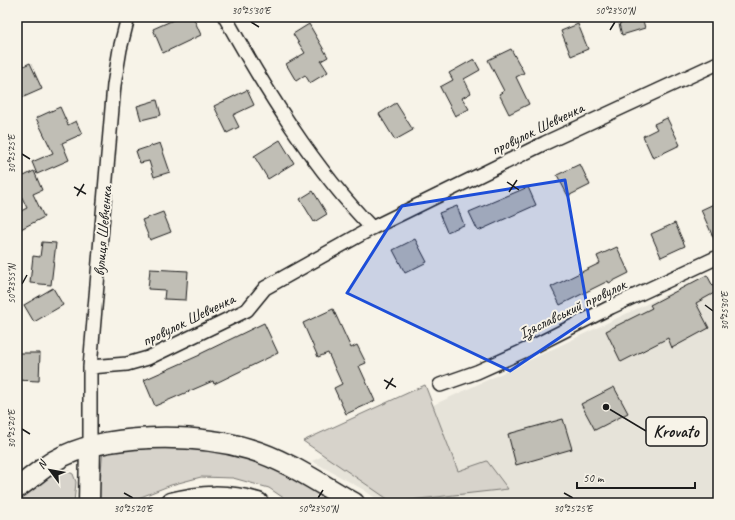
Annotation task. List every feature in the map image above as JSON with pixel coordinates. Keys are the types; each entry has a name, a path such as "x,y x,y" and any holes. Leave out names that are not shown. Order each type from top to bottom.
{"main road":[{"path":"17,488 54,461 90,446 126,439 200,440 250,449 273,458 303,472 354,503"},
{"name":"вулиця Шевченка","path":"89,503 90,446"},
{"path":"171,503 191,498 211,496 233,497 258,503"}],"street":[{"name":"вулиця Шевченка","path":"90,446 90,367 114,85 120,49 128,17"},
{"path":"225,17 269,92 307,148 353,208 372,228"},
{"name":"провулок Шевченка","path":"90,367 128,364 148,358 247,310 265,288 372,228 545,142 718,62"},
{"name":"Ізяславський провулок","path":"440,385 478,372 528,349 611,307 718,257"}],"highlighted area":[{"path":"565,180 589,318 510,371 347,293 402,206"}],"shaded area":[{"path":"707,275 718,296 718,503 382,503 364,490 312,461 509,370"},
{"path":"425,385 458,471 487,461 508,489 392,502 303,441"},
{"path":"199,446 254,457 317,488 330,503 291,503 269,488 233,478 201,477 171,485 141,497 134,503 98,503 103,450"},
{"path":"65,470 73,474 76,482 74,503 17,503 17,500 56,471"}],"building":[{"path":"180,17 193,17 201,35 163,53 153,29"},
{"path":"627,17 642,17 645,28 622,35 619,24 628,21"},
{"path":"309,24 328,57 321,61 328,72 310,83 305,75 296,81 286,64 305,53 293,34"},
{"path":"578,24 588,49 571,56 561,31"},
{"path":"511,49 524,73 516,77 529,104 509,114 499,94 504,91 488,60"},
{"path":"474,59 480,70 464,79 471,93 462,98 469,109 455,116 440,87 453,80 449,73"},
{"path":"30,63 42,89 17,100 17,69"},
{"path":"247,90 254,105 233,115 239,127 227,133 214,106"},
{"path":"157,100 161,115 141,120 137,106"},
{"path":"396,103 413,130 395,140 379,114"},
{"path":"60,107 68,125 76,121 82,134 62,143 69,160 37,174 32,162 53,153 36,118"},
{"path":"667,118 680,145 653,158 643,136 657,129 654,124"},
{"path":"280,140 294,163 268,179 254,156"},
{"path":"160,143 170,172 154,177 149,161 140,163 136,151"},
{"path":"580,164 590,185 568,196 557,175"},
{"path":"21,171 24,176 34,171 42,190 33,194 44,217 17,231 17,213 27,208 17,187 17,174"},
{"path":"528,187 536,205 478,231 469,212"},
{"path":"313,191 327,214 314,222 300,199"},
{"path":"718,202 718,248 701,210"},
{"path":"457,206 464,225 447,232 439,213"},
{"path":"163,212 171,232 150,240 142,220"},
{"path":"675,223 685,246 661,257 651,234"},
{"path":"415,239 427,262 405,273 393,250"},
{"path":"42,242 56,243 51,285 30,283 33,256 40,257"},
{"path":"617,247 629,273 609,283 608,281 560,305 551,287 600,263 597,256"},
{"path":"150,269 188,271 186,300 164,299 165,290 148,289"},
{"path":"707,275 716,292 696,303 709,328 672,348 668,338 621,362 606,331 652,308 650,305"},
{"path":"53,288 63,305 34,322 24,305"},
{"path":"333,309 351,348 357,345 366,363 359,366 375,401 346,414 334,388 342,384 328,353 318,357 303,323"},
{"path":"264,323 278,353 214,384 213,381 155,406 144,380 200,355"},
{"path":"17,353 40,353 39,381 17,380"},
{"path":"614,387 628,413 595,430 581,404"},
{"path":"563,419 572,449 516,465 508,434"}],"place":[{"name":"Krovato","path":"606,407"}]}
